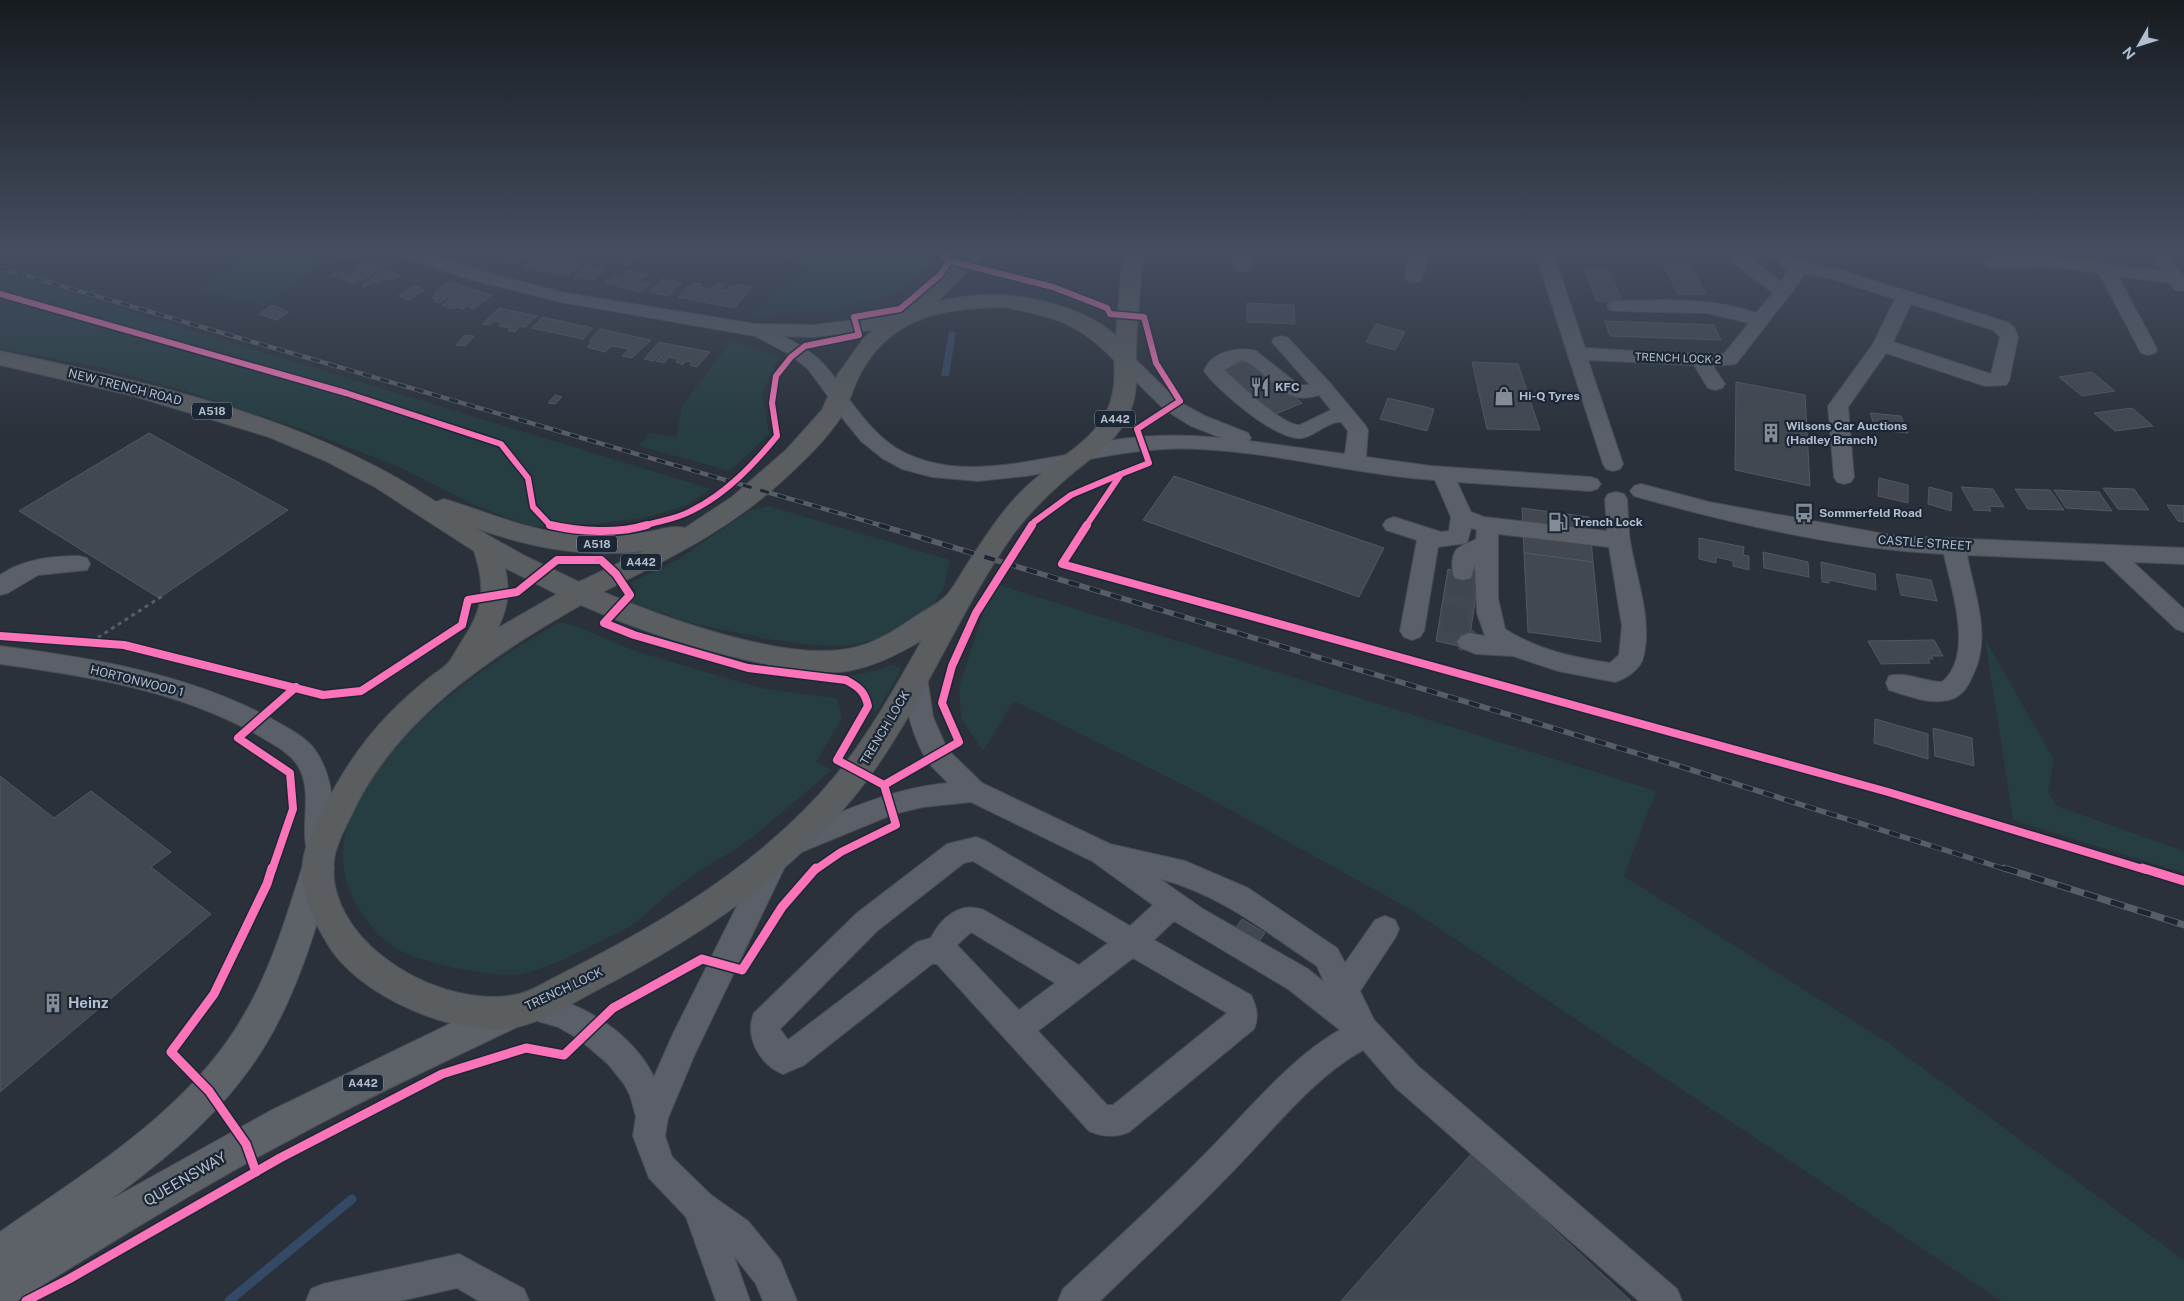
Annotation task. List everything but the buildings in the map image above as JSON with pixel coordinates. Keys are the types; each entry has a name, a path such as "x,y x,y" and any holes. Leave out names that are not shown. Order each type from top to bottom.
{"highway":[{"name":"A442","path":"319,862 338,805 354,776 380,742 422,700 456,673 553,608 658,554 703,528 765,483 798,452 826,420 839,399 850,373 863,354 910,313"},
{"path":"902,319 928,313"},
{"path":"1057,313 1077,320 1097,332 1126,359"},
{"name":"A442","path":"1126,359 1129,313"},
{"name":"NEW TRENCH ROAD","path":"0,358 170,398 285,434 349,464 412,498 485,546 579,594"},
{"name":"TRENCH LOCK","path":"319,862 326,910 349,949 384,980 428,999 463,1010 521,1009 616,964 687,919 782,851 825,809 859,770 916,677 955,603 999,536 1026,502 1103,437 1125,398 1126,359"},
{"name":"NEW TRENCH ROAD","path":"412,498 552,542 592,544 637,542 674,536 703,528"},
{"path":"456,673 486,628 497,595 493,567 485,546"},
{"name":"A518","path":"579,594 630,615 696,637 756,652 809,660 847,660 882,651 904,639 955,603"}],"main road":[{"name":"A442","path":"0,1255 143,1153 209,1091 242,1049 270,1000 297,934 319,862"},
{"name":"QUEENSWAY","path":"0,1289 94,1231 324,1102 521,1009"}],"street":[{"path":"653,313 755,330 814,331 902,319"},
{"path":"1564,313 1577,353 1630,475 1632,498 1616,499 1600,494 1590,484 1588,473 1592,469 1605,464 1630,475"},
{"path":"1738,313 1760,320"},
{"name":"TRENCH LOCK 2","path":"1577,353 1729,360 1766,313"},
{"path":"1844,477 1838,406 1882,346 1898,313"},
{"path":"1882,346 1985,380 1999,381 2010,337 2007,331 2000,326 1956,313"},
{"path":"2129,313 2148,349"},
{"name":"TRENCH LOCK","path":"755,330 798,351 815,365 868,436 888,453 908,464 944,473 973,474 1018,470 1078,457"},
{"path":"1281,342 1323,386 1358,430 1355,462"},
{"path":"1323,386 1308,392 1293,390 1249,355 1239,354 1216,365 1214,371 1270,420 1291,431 1303,430 1337,415 1350,418"},
{"path":"1126,359 1172,406 1198,421 1270,450"},
{"path":"1700,360 1715,384"},
{"path":"1078,457 1158,442 1198,442 1444,474 1590,484"},
{"path":"1394,524 1441,540 1459,538 1462,517 1444,474"},
{"name":"CASTLE STREET","path":"1630,475 1709,509 1813,530 1896,544 2184,556"},
{"path":"1488,534 1486,572 1489,616 1496,635 1516,647 1568,666 1615,673 1631,660 1634,626 1619,540 1616,499"},
{"path":"1462,517 1488,534 1619,540"},
{"path":"1463,572 1465,555 1488,534"},
{"path":"1412,631 1429,536"},
{"path":"1898,683 1937,692 1948,691 1956,684 1966,665 1971,642 1954,546"},
{"path":"2110,553 2184,623"},
{"path":"0,587 18,573 47,564 79,564"},
{"path":"1469,642 1476,646 1516,647"},
{"name":"HORTONWOOD 1","path":"0,655 62,662 174,688 256,721 299,748 309,762 317,781 319,862"},
{"path":"916,677 921,717 937,756 973,791 1102,853 1172,905 1298,979 1366,1032 1407,1077 1665,1301"},
{"path":"780,1301 768,1272 736,1232 699,1207 660,1167 648,1136 652,1117 683,1046 782,851 891,804 923,796 973,791"},
{"path":"976,849 1241,1005 1243,1019 1118,1121 1100,1120 950,956 939,951 927,951 793,1055 783,1059 765,1035 765,1023 867,922 957,852 976,849"},
{"path":"1102,853 1185,873 1238,897 1327,957 1366,1032"},
{"path":"1017,1028 1132,942 1172,905"},
{"path":"939,951 945,938 954,926 966,919 974,919 1079,981"},
{"path":"1344,989 1385,929"},
{"path":"521,1009 567,1016 604,1040 620,1055 642,1084 652,1117"},
{"path":"1075,1301 1202,1180 1319,1062 1332,1051 1366,1032"},
{"path":"699,1207 733,1301"},
{"path":"322,1301 459,1272 512,1301"}],"path":[{"path":"91,642 164,595"},
{"path":"82,642 108,644"}],"green space":[{"path":"0,313 133,313 711,489 687,505 648,517 594,524 532,527 474,505 399,467 301,429 183,390 100,367 0,349"},
{"path":"756,313 787,313 751,317"},
{"path":"732,340 779,357 762,393 769,434 730,471 638,446 650,433 676,437 682,406"},
{"path":"769,506 950,560 944,587 933,606 898,631 873,640 846,646 815,645 773,640 694,624 629,602 636,592 630,583 677,560 749,511"},
{"path":"993,583 1656,791 1624,876 1890,1044 2184,1260 2184,1301 2001,1301 1413,911 1196,791 1014,701 983,751 961,718 959,687"},
{"path":"561,622 581,628 635,651 764,689 837,698 842,719 816,762 832,770 752,837 692,876 630,926 555,963 525,973 513,975 498,974 443,965 399,950 384,940 371,926 351,894 343,853 352,812 376,772 408,733 447,698 488,667 527,641"},
{"path":"1985,639 2054,760 2048,792 2057,806 2184,851 2184,873 2013,820"},
{"path":"894,665 900,668 900,673 874,716 872,699 856,679 848,676"}],"water":[{"path":"949,331 956,332 949,376 941,376"}],"waterway":[{"path":"229,1301 352,1199"}],"tunnel":[{"path":"1463,572 1454,613 1456,632 1469,642"}],"railway":[{"path":"153,313 883,526"},
{"path":"879,525 1679,766 2008,870"},
{"path":"2004,868 2184,925"}],"cycle path":[{"path":"65,313 346,393 501,444 528,478 533,507 550,525 570,529 608,530 637,528 690,512 721,492 752,466 777,436 772,403 776,376 791,357 805,346 859,335 854,317 879,313"},
{"path":"1109,313 1144,317 1156,363 1180,401 1137,429 1149,463 1121,474 1062,564 1888,792 2184,881"},
{"path":"884,785 959,742 942,703 952,666 976,613 1034,522 1071,495 1121,474"},
{"path":"0,636 124,645 323,695 361,691 462,625 468,600 517,592 557,560 601,560 616,574 630,595 604,623 634,635 748,668 846,680 859,687 866,696 868,706 837,760 859,770 884,785 896,825 830,858 812,872 801,883 774,919 742,970 702,959 613,1008 564,1055 526,1048 442,1074 280,1158 69,1279 26,1301"},
{"path":"256,1172 246,1144 209,1091 171,1052 214,994 267,884 293,809 290,773 238,738 296,687"}],"place":[{"name":"KFC","path":"1260,387"},
{"name":"Hi-Q Tyres","path":"1504,396"},
{"name":"Wilsons Car Auctions (Hadley Branch)","path":"1771,433"},
{"name":"Sommerfeld Road","path":"1804,513"},
{"name":"Trench Lock","path":"1558,522"},
{"name":"Heinz","path":"53,1003"}]}
